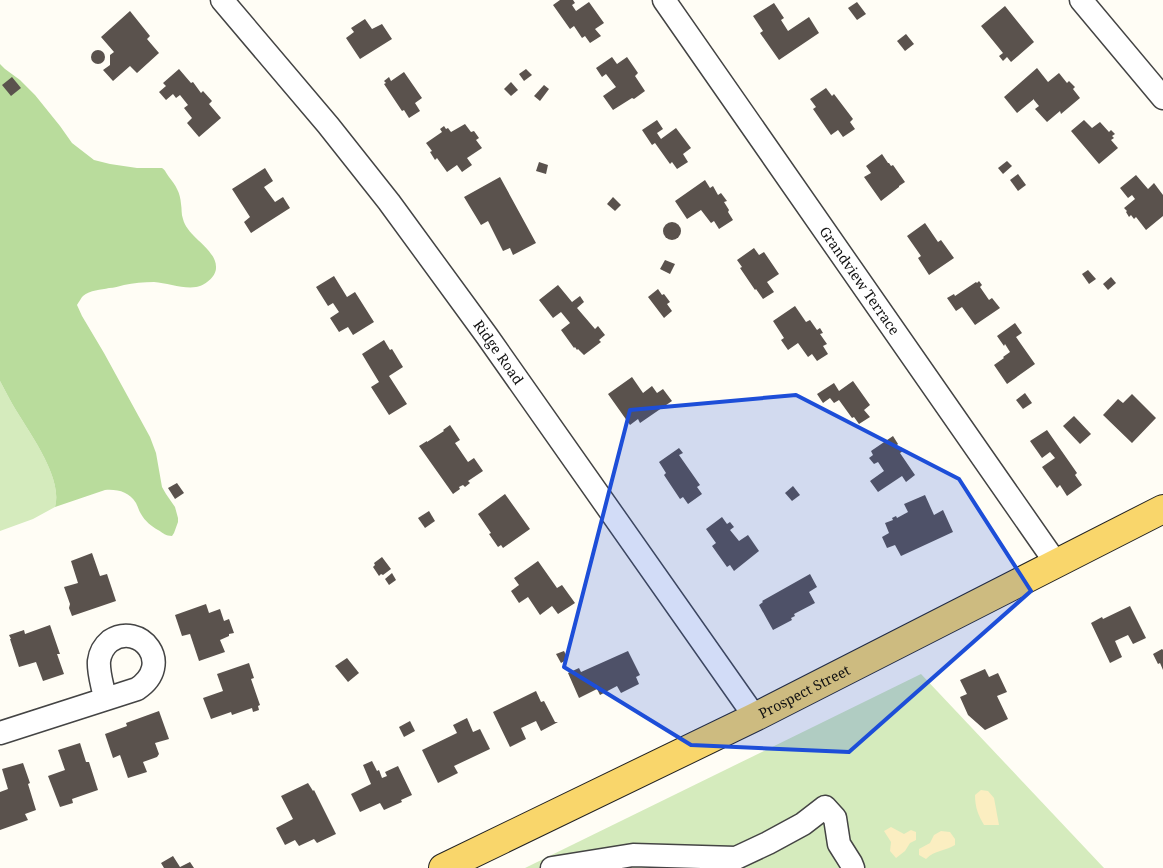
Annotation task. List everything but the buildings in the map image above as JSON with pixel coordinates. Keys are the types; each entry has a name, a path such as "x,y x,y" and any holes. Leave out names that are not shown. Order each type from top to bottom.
{"main road":[{"name":"Prospect Street","path":"443,868 755,717 1163,509"}],"street":[{"name":"Ridge Road","path":"222,0 318,112 394,209 487,336 755,717"},
{"name":"Grandview Terrace","path":"664,0 1056,563"},
{"path":"1082,0 1163,98"},
{"path":"0,733 106,698"},
{"path":"552,868 633,855 736,858 803,824 825,807 835,818 839,844 854,868"}],"highlighted area":[{"path":"796,395 959,479 1031,591 849,752 691,745 564,667 630,410"}],"green space":[{"path":"0,64 35,95 72,143 94,160 137,168 162,168 179,193 182,217 186,225 215,261 214,275 206,283 199,286 186,287 142,282 89,292 83,296 77,305 150,437 156,453 162,487 175,507 178,518 172,536 165,534 146,521 133,499 119,491 105,490 55,507 54,480 48,466 0,381"},
{"path":"0,381 41,451 54,480 56,494 55,507 33,519 0,531"},
{"path":"921,674 1104,868 525,868"}],"sand":[{"path":"981,790 988,791 994,798 999,825 984,825 980,818 976,807 975,795"},
{"path":"891,827 904,834 911,830 916,832 916,840 910,843 905,851 896,858 890,851 891,842 884,831"},
{"path":"941,831 950,832 955,839 955,845 926,859 919,855 919,849 930,843 934,835"}]}
